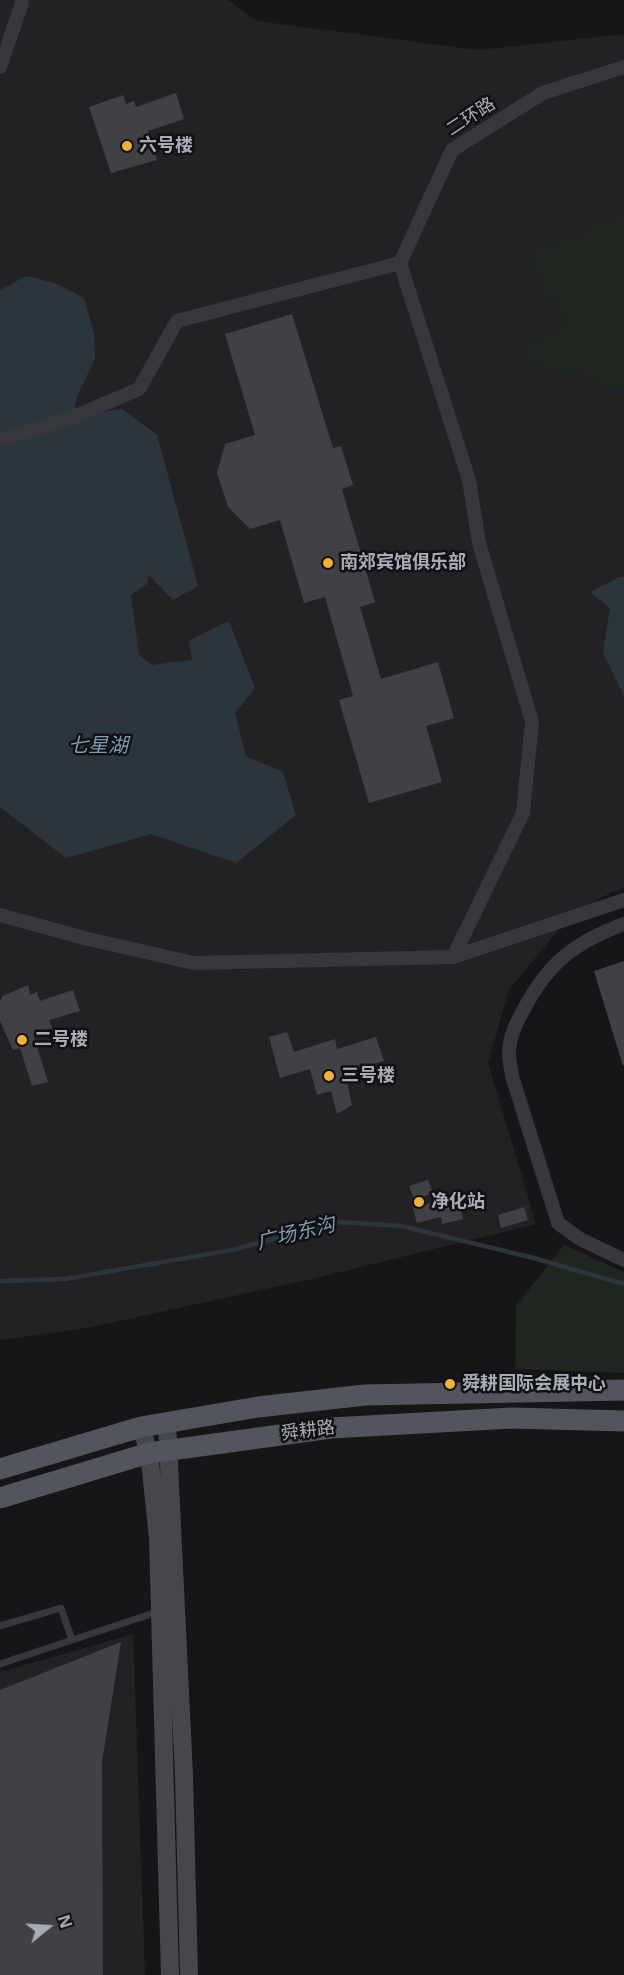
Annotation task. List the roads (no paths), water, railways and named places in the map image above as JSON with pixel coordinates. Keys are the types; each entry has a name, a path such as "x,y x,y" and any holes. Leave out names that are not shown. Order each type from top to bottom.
{"main road":[{"name":"舜耕路","path":"0,1469 141,1427 258,1407 365,1395 624,1390"},
{"name":"舜耕路","path":"0,1498 158,1451 332,1428 512,1418 624,1421"},
{"path":"167,1422 158,1451 158,1538 170,1975"},
{"path":"141,1427 158,1451 172,1505 184,1776 189,1975"}],"street":[{"path":"0,68 22,3"},
{"name":"二环路","path":"400,263 452,150 543,93 624,67"},
{"path":"0,440 73,417 139,389 177,321 400,263 470,480 479,543 531,722 523,813 453,957"},
{"path":"0,915 88,939 194,963 453,957 624,900"},
{"path":"624,924 594,935 565,954 550,969 537,984 518,1019 509,1051 512,1076 558,1223 580,1239 624,1260"}],"lane":[{"path":"0,1626 61,1608 72,1640"},
{"path":"0,1664 160,1612"}],"water":[{"name":"七星湖","path":"26,276 55,283 84,298 94,334 95,359 77,396 73,416 122,409 157,435 198,586 173,600 149,575 147,584 131,595 139,655 152,665 192,660 189,641 229,621 255,688 235,713 246,756 283,772 296,815 236,863 151,834 66,858 0,807 0,290"},
{"path":"619,577 624,577 624,696 603,653 610,608 590,592"}],"waterway":[{"name":"广场东沟","path":"0,1281 65,1279 232,1250 338,1222 401,1226 534,1258 624,1284"}],"place":[{"name":"六号楼","path":"127,146"},
{"name":"南郊宾馆俱乐部","path":"328,563"},
{"name":"二号楼","path":"22,1040"},
{"name":"三号楼","path":"329,1076"},
{"name":"净化站","path":"419,1202"},
{"name":"舜耕国际会展中心","path":"450,1384"}]}
